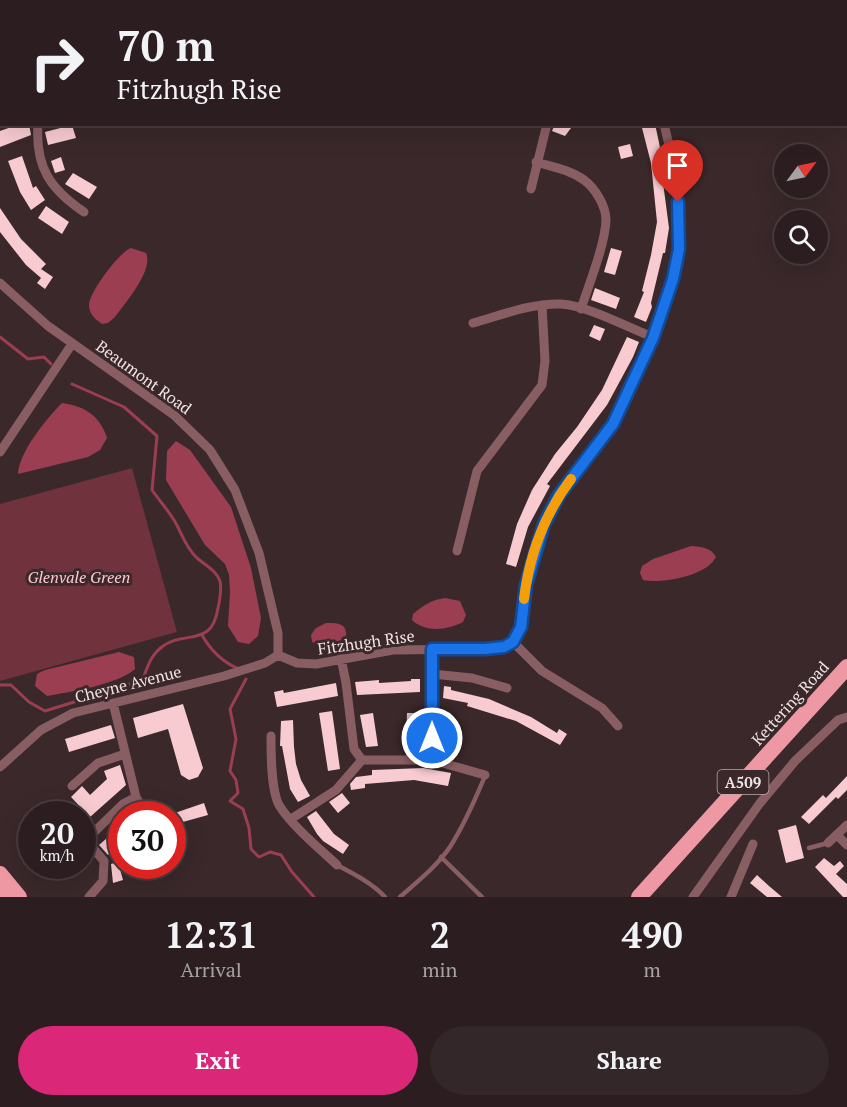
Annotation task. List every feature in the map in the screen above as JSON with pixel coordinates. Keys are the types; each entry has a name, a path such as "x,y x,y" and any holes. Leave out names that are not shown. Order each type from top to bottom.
{"highway":[{"name":"Kettering Road","path":"639,897 847,667"},
{"path":"0,874 19,897"}],"street":[{"path":"38,126 41,162 51,184 67,200 84,212"},
{"path":"531,189 546,126"},
{"path":"618,726 602,708 542,671 513,642 521,627 526,585 544,524 559,495 613,424 653,338 673,279 679,249 678,202 673,162 664,126"},
{"path":"537,162 565,170 586,181 600,199 606,218 602,242 581,309"},
{"name":"Beaumont Road","path":"0,283 48,326 174,415 210,450 235,490 260,553 278,633 278,656"},
{"path":"474,322 542,305 562,304 581,309 653,338"},
{"path":"457,551 477,471 542,385 545,361 542,305"},
{"path":"0,452 72,344"},
{"name":"Fitzhugh Rise","path":"278,656 297,663 316,664 393,650 485,649 504,647 513,642"},
{"path":"432,649 432,760"},
{"name":"Cheyne Avenue","path":"0,767 41,730 72,713 246,669 278,656"},
{"path":"341,658 354,749 362,760"},
{"path":"432,674 472,678 507,688"},
{"path":"113,703 138,801"},
{"path":"693,897 760,803 795,761 838,720 847,717"},
{"path":"271,736 272,774 279,805 307,838 337,865"},
{"path":"72,786 98,763 125,754"},
{"path":"291,819 336,790 362,760 432,760 485,775"},
{"path":"89,897 103,881 104,861 86,840 123,804 136,797"},
{"path":"828,843 847,825"},
{"path":"837,835 847,845"},
{"path":"731,897 753,844"}],"lane":[{"path":"400,897 441,857 454,839 473,804 485,775"},
{"path":"809,848 828,843"},
{"path":"441,857 482,897"},
{"path":"337,865 369,883 385,897"}],"green space":[{"name":"Glenvale Green","path":"132,468 177,632 0,681 0,504"}],"shaded area":[{"path":"131,248 146,253 146,268 137,286 115,317 108,323 102,324 91,314 90,299 112,265"},
{"path":"62,403 78,407 96,418 107,438 100,450 88,457 18,474 28,446"},
{"path":"176,441 190,450 231,507 251,568 261,618 258,636 249,644 238,642 228,626 230,592 229,575 225,564 205,545 166,480 167,451"},
{"path":"691,546 709,549 716,557 711,564 694,574 661,581 643,580 640,573 642,566 653,559"},
{"path":"445,598 460,601 466,615 463,622 437,629 423,627 412,620 413,614 424,606"},
{"path":"326,623 344,627 346,638 329,644 312,642 311,635 316,628"},
{"path":"119,652 134,657 135,669 118,679 94,687 47,696 35,686 37,674 45,670"}],"building":[{"path":"14,126 29,126 31,135 0,147 0,131"},
{"path":"72,126 76,138 48,145 45,132"},
{"path":"554,126 572,126 565,136 552,131"},
{"path":"642,126 655,126 661,152 659,152 669,228 665,253 663,253 651,303 652,307 646,322 634,317 644,292 642,291 657,222 651,163"},
{"path":"630,144 633,156 621,159 618,147"},
{"path":"22,156 33,188 36,186 45,200 31,210 20,192 8,161"},
{"path":"61,157 65,170 55,173 51,161"},
{"path":"73,173 97,187 89,199 65,184"},
{"path":"46,206 69,222 62,234 38,218"},
{"path":"0,208 21,239 46,264 41,269 53,277 45,289 37,283 41,278 26,265 0,232"},
{"path":"611,248 622,251 615,275 604,272"},
{"path":"595,288 620,298 616,309 591,300"},
{"path":"594,325 605,329 600,341 589,336"},
{"path":"627,337 639,342 633,357 607,405 547,484 550,486 528,527 516,567 506,564 517,524 532,490 555,454 602,390"},
{"path":"411,679 420,679 420,692 357,695 355,682 379,680 379,683 411,681"},
{"path":"336,683 338,696 277,707 274,692 283,690 284,693"},
{"path":"444,686 451,687 451,690 489,699 531,717 557,733 559,729 567,734 560,745 516,721 467,706 468,703 443,698"},
{"path":"183,704 203,768 198,777 189,780 181,775 168,729 138,738 133,718"},
{"path":"332,711 340,769 328,771 319,713"},
{"path":"373,713 378,746 366,747 360,715"},
{"path":"407,713 420,713 419,745 406,745"},
{"path":"440,719 453,719 451,750 439,748"},
{"path":"293,720 296,764 301,780 310,796 298,802 290,789 282,746 280,746 281,721"},
{"path":"111,725 115,738 69,752 65,739"},
{"path":"120,765 126,785 96,812 96,801 75,801 71,797 82,786 90,795 107,779 104,771"},
{"path":"423,768 451,773 448,786 414,780 365,784 365,788 351,790 350,784 356,777 372,775 372,770"},
{"path":"847,776 847,790 838,799 836,797 809,824 801,817 823,795 826,798"},
{"path":"342,793 350,803 338,813 329,802"},
{"path":"204,803 208,815 186,821 186,809"},
{"path":"316,811 334,834 349,845 343,854 323,841 317,834 307,817"},
{"path":"796,825 804,858 786,863 778,830"},
{"path":"108,837 108,855 99,845"},
{"path":"824,858 834,866 840,861 844,866 836,874 847,884 847,897 843,897 815,867"},
{"path":"757,875 782,897 767,897 750,883"},
{"path":"113,879 123,879 123,880 113,883"}],"waterway":[{"path":"0,337 28,359 44,357 51,364"},
{"path":"0,685 11,685 29,702 45,711 126,686 144,676 153,656 163,646 171,641 196,636 210,629 218,608 221,588 218,577 189,549 174,520 152,490 157,436 124,407 72,384"},
{"path":"202,635 218,655 239,669"},
{"path":"246,679 230,709 236,739 230,771 236,780 238,793 230,801 243,809 249,828 251,849 259,857 270,852 281,855 292,872 314,897"}],"slow traffic":[{"path":"524,599 535,550 544,524 559,495 571,479"}],"route":[{"path":"432,738 432,649 485,649 504,647 513,642 521,627 526,585 544,524 559,495 613,424 653,338 673,279 679,249 678,202"}]}
